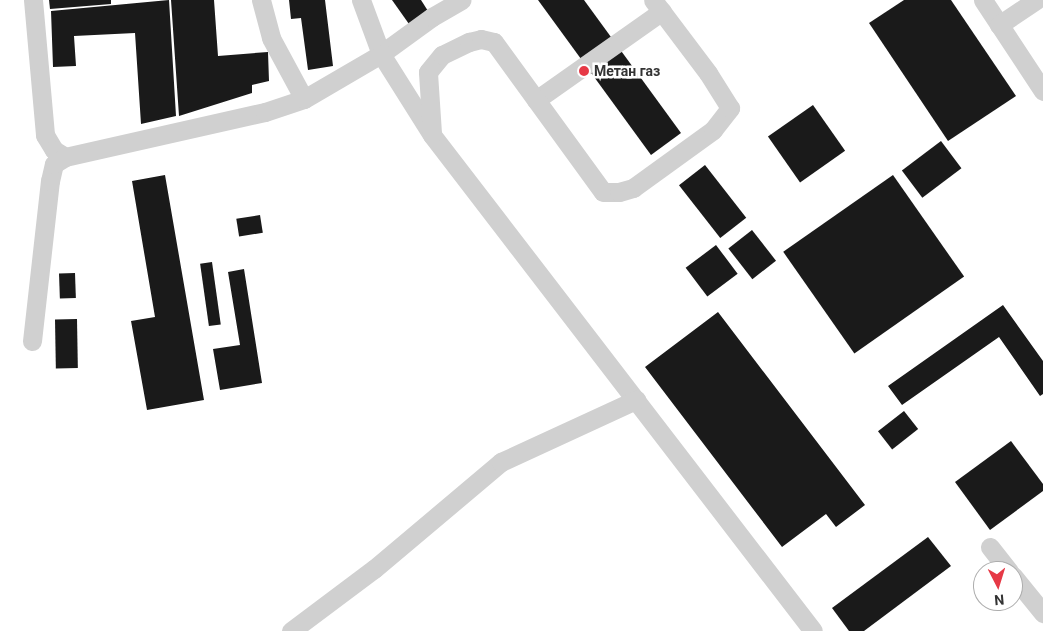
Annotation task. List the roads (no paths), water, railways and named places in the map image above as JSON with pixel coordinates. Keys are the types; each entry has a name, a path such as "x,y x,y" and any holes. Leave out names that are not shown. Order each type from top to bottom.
{"lane":[{"path":"34,0 45,135 54,150 65,157"},
{"path":"261,0 271,38 304,99"},
{"path":"361,0 382,54 432,135 813,631"},
{"path":"32,341 50,181 54,164 65,157 265,112 304,99 382,54 432,17 462,0"},
{"path":"983,0 1043,91"},
{"path":"1000,25 1036,0"},
{"path":"432,135 428,72 442,55 468,42 481,39 494,42 536,100 603,192 619,192 633,188 713,130 730,108 708,73 658,6 536,100"},
{"path":"291,631 374,569 501,462 636,400"},
{"path":"990,547 1001,561"},
{"path":"1023,588 1043,613"}],"place":[{"name":"Метан газ","path":"584,71"}]}
